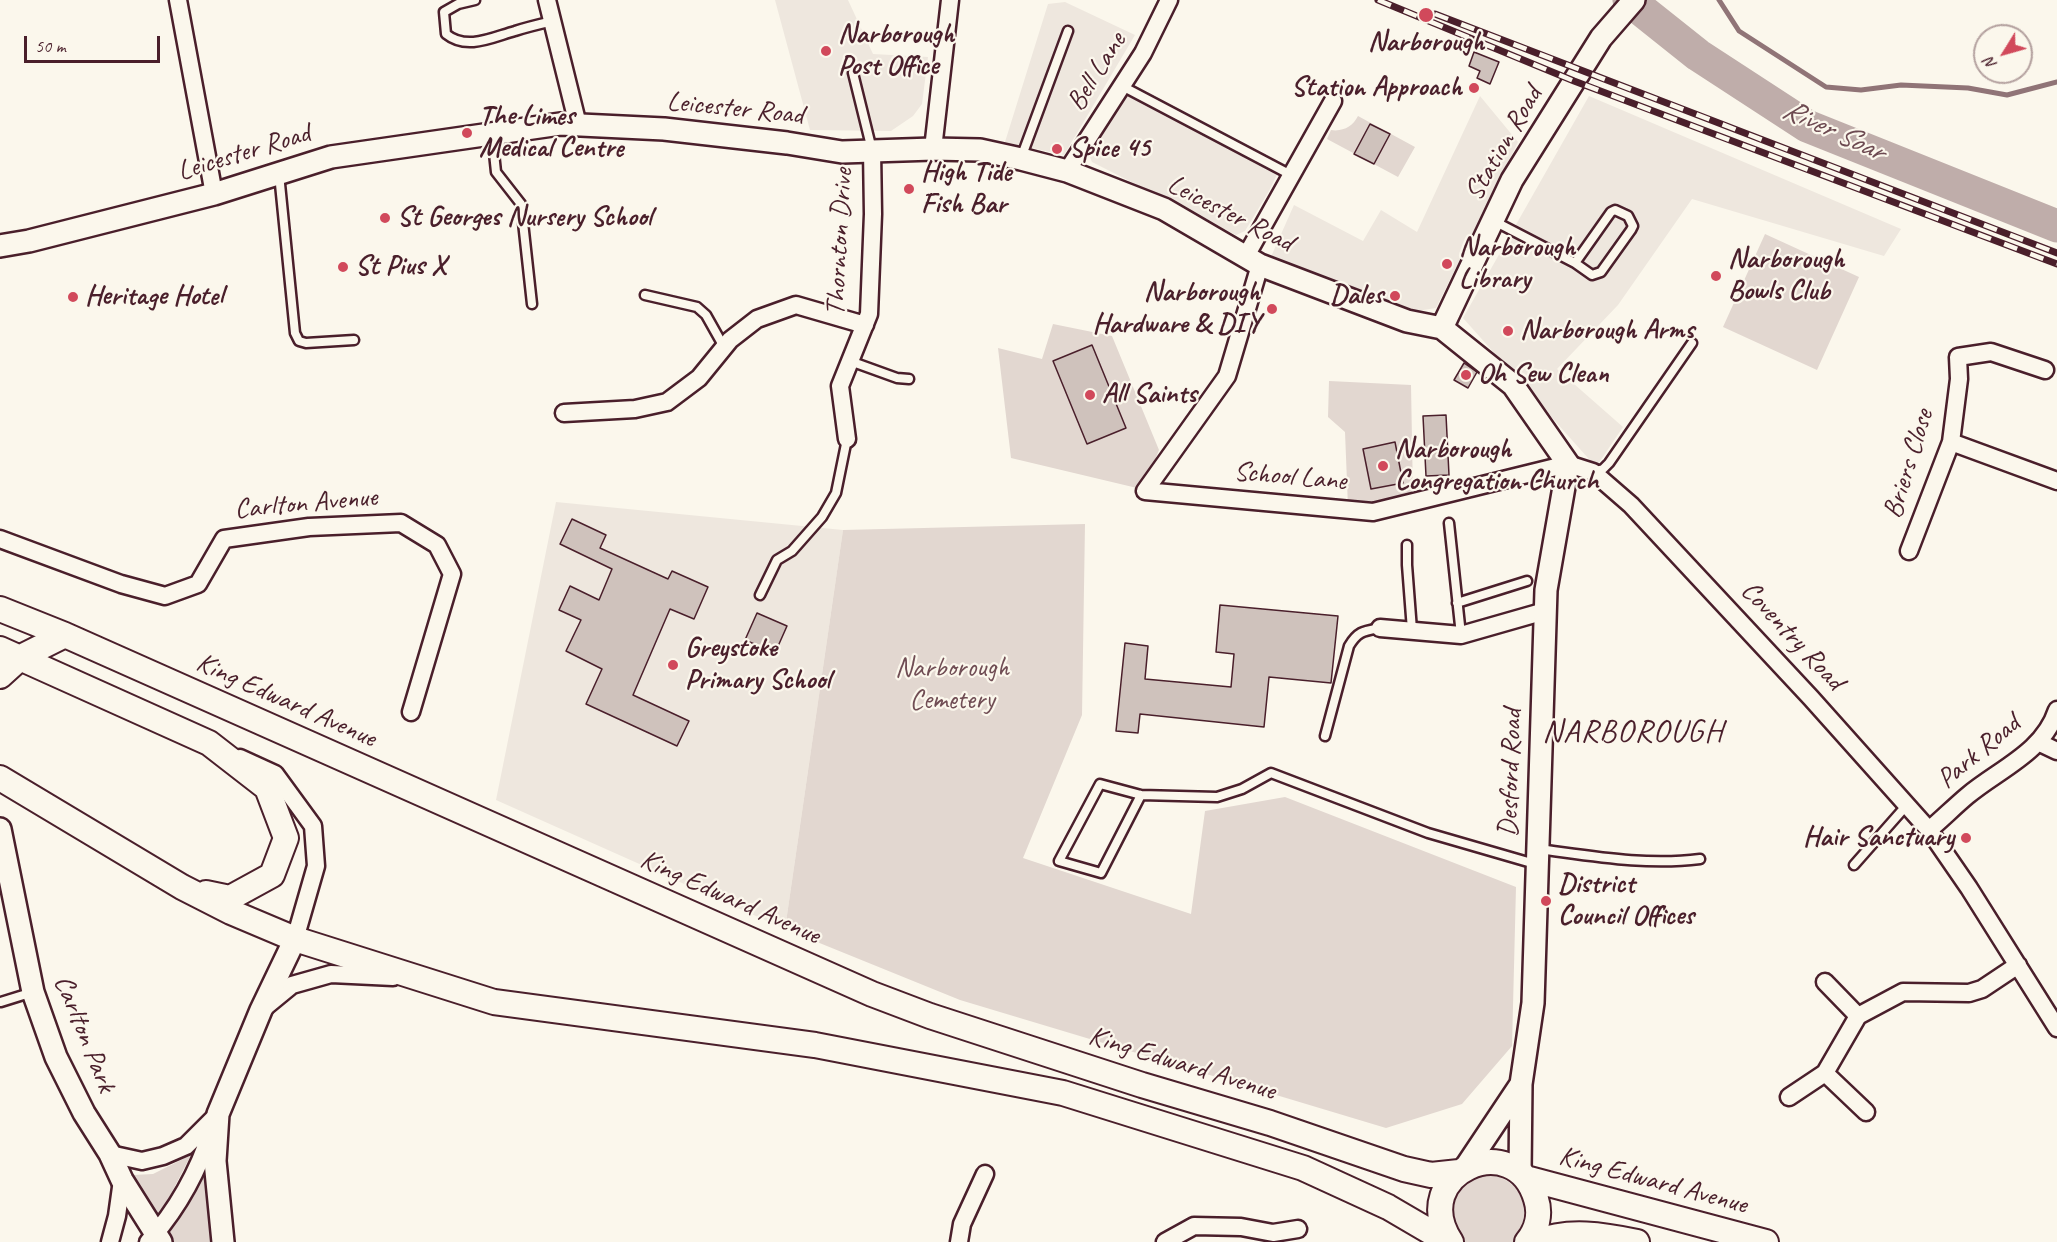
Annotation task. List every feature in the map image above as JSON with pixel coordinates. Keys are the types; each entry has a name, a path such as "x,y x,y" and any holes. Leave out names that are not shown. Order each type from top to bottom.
{"main road":[{"name":"King Edward Avenue","path":"0,609 65,635 872,994 930,1016 1270,1123 1404,1169 1431,1175 1462,1170 1479,1163 1494,1162 1508,1165 1523,1175 1766,1242"},
{"path":"0,676 10,653 65,635"},
{"path":"10,653 209,743 267,788 286,838 272,875 231,898 182,888"},
{"path":"0,778 182,888 295,939 494,1002 815,1045 1063,1093 1303,1168 1389,1207 1450,1242"},
{"path":"1450,1242 1444,1231 1440,1215 1441,1198 1448,1184 1462,1170"},
{"name":"King Edward Avenue","path":"1523,1175 1534,1191 1538,1206 1537,1221 1532,1236 1527,1242"},
{"path":"1537,1242 1567,1234 1615,1237 1637,1242"}],"street":[{"path":"178,0 214,194"},
{"path":"547,0 578,125"},
{"path":"933,149 950,0"},
{"name":"Bell Lane","path":"1067,171 1143,53 1169,0"},
{"name":"Station Road","path":"1442,328 1512,180 1602,38 1634,0"},
{"path":"1253,260 1291,175 1333,101"},
{"name":"Leicester Road","path":"0,246 29,241 214,194 331,157 560,124 664,129 788,143 842,152 980,150 1021,159 1067,171 1164,209 1253,260 1407,321 1442,328"},
{"name":"Thornton Drive","path":"846,439 840,386 869,314 872,150"},
{"name":"School Lane","path":"1253,260 1227,376 1145,491 1373,512 1568,464"},
{"path":"564,413 635,409 667,402 699,378 730,340 757,319 795,305 865,325"},
{"path":"1442,328 1513,385 1568,464"},
{"name":"Briers Close","path":"1909,551 1951,442 1959,379 1958,357 1992,352 2045,370"},
{"path":"1951,442 2057,481"},
{"name":"Coventry Road","path":"1568,464 1593,472 1631,505 1804,690 1929,830 1969,888 2057,1028"},
{"name":"Desford Road","path":"1523,1175 1521,1084 1533,1003 1546,590 1568,464"},
{"name":"Carlton Avenue","path":"0,538 121,584 165,596 198,584 224,539 309,527 400,523 437,545 452,574 411,712"},
{"path":"1380,628 1461,634 1545,611"},
{"name":"Park Road","path":"1929,830 1968,795 2019,760 2038,741 2057,710"},
{"path":"2038,741 2057,751"},
{"path":"155,1239 201,1162 218,1114 261,1010 295,939 316,866 313,826 274,774 209,743"},
{"name":"Carlton Park","path":"0,829 33,992 56,1057 84,1113 110,1154 155,1239"},
{"path":"1789,1097 1825,1073 1858,1016 1903,992 1969,993 1983,989 2018,965"},
{"path":"261,1010 292,985 332,974 418,978"},
{"path":"1825,982 1858,1016"},
{"path":"1825,1073 1866,1112"},
{"name":"Desford Road","path":"1462,1170 1521,1084"},
{"path":"110,1154 142,1161 163,1156 186,1146 218,1114"},
{"path":"218,1114 215,1161 223,1242"},
{"path":"959,1242 962,1224 985,1174"},
{"path":"110,1242 117,1216 122,1180"},
{"path":"1165,1242 1194,1226 1241,1227 1273,1233 1298,1229"}],"lane":[{"path":"475,0 458,4 444,12 446,34 453,40 468,43 500,37 553,21"},
{"path":"1021,159 1068,31"},
{"path":"853,73 872,150"},
{"path":"1122,86 1291,175"},
{"path":"492,134 496,172 521,204 532,304"},
{"path":"279,174 295,333 299,341 306,343 354,340"},
{"path":"1492,220 1575,263 1592,275 1601,272 1631,230 1633,226 1628,216 1615,210 1611,212 1575,263"},
{"path":"645,295 697,307 706,315 724,347"},
{"path":"1593,472 1603,469 1609,463 1692,343"},
{"path":"849,361 897,378 909,379"},
{"path":"760,595 777,560 792,551 822,517 836,493 846,439"},
{"path":"1449,523 1461,634"},
{"path":"1407,545 1412,630"},
{"path":"1457,603 1527,581"},
{"path":"1325,735 1350,646 1355,637 1364,631 1380,628"},
{"path":"1141,795 1101,873 1059,861 1100,783 1141,795 1217,797 1242,789 1270,773 1428,833 1537,857 1641,861 1701,859"},
{"path":"1854,865 1906,806"},
{"path":"1,1002 33,992"}],"shaded area":[{"path":"775,0 848,0 873,54 928,57 922,104 913,116 891,131 810,130"},
{"path":"1065,2 1135,35 1064,155 1005,142 1048,4"},
{"path":"1132,84 1282,164 1245,231 1236,235 1092,162 1088,153"},
{"path":"1480,96 1518,142 1436,308 1417,311 1270,259 1294,205 1363,241 1381,210 1417,232"},
{"path":"1589,96 1901,229 1884,256 1692,199 1618,305 1557,369 1623,427 1596,467 1463,318"},
{"name":"Greystoke Primary School","path":"556,502 843,530 785,929 496,800"}],"green space":[{"path":"1358,116 1415,147 1398,177 1327,139 1331,130 1347,128"},
{"path":"1765,234 1859,277 1817,370 1723,327"},
{"path":"1053,324 1112,336 1159,450 1147,479 1137,488 1011,458 998,348 1042,359"},
{"path":"1329,381 1411,385 1413,496 1348,507 1345,432 1328,417"},
{"name":"Narborough Cemetery","path":"1085,524 1082,715 1023,858 1191,914 1205,811 1285,797 1516,887 1512,1046 1462,1104 1386,1128 960,1000 785,929 843,530"},
{"path":"191,1155 159,1217 133,1175 153,1174"},
{"path":"205,1162 211,1242 172,1242 164,1230"},
{"path":"1491,1174 1513,1185 1520,1193 1526,1211 1525,1221 1513,1242 1463,1242 1455,1231 1451,1219 1453,1198 1467,1182"}],"building":[{"path":"1474,52 1499,62 1490,84 1477,78 1480,71 1469,66"},
{"path":"1370,124 1390,134 1374,164 1354,154"},
{"name":"All Saints","path":"1092,345 1126,428 1087,444 1053,361"},
{"name":"Oh Sew Clean","path":"1464,363 1477,372 1468,388 1454,380"},
{"path":"1446,415 1449,475 1426,476 1423,416"},
{"name":"Narborough Congregation Church","path":"1395,442 1403,483 1371,489 1363,449"},
{"path":"572,519 606,535 600,548 668,579 672,571 708,587 694,619 670,609 633,695 689,721 677,746 586,704 602,669 566,651 581,620 559,610 570,586 599,600 612,569 560,544"},
{"path":"1220,605 1338,616 1331,683 1269,677 1264,727 1140,714 1138,733 1116,731 1125,643 1148,646 1145,679 1231,687 1234,654 1216,652"},
{"path":"757,613 787,626 775,653 745,640"}],"waterway":[{"name":"River Soar","path":"1629,0 1698,55 1807,126 2057,226"},
{"path":"1719,0 1739,31 1826,87 1861,90 1901,85 1968,88 2007,95 2057,82"}],"railway":[{"path":"1378,0 1574,81 2057,264"},
{"path":"1435,14 2057,253"}],"place":[{"name":"Narborough","path":"1426,15"},
{"name":"Narborough Post Office","path":"826,51"},
{"name":"Station Approach","path":"1474,88"},
{"name":"The Limes Medical Centre","path":"467,133"},
{"name":"Spice 45","path":"1057,149"},
{"name":"High Tide Fish Bar","path":"909,189"},
{"name":"St Georges Nursery School","path":"385,218"},
{"name":"Narborough Library","path":"1447,264"},
{"name":"St Pius X","path":"343,267"},
{"name":"Narborough Bowls Club","path":"1716,276"},
{"name":"Dales","path":"1395,296"},
{"name":"Heritage Hotel","path":"73,297"},
{"name":"Narborough Hardware & DIY","path":"1272,309"},
{"name":"Narborough Arms","path":"1508,331"},
{"name":"Oh Sew Clean","path":"1466,375"},
{"name":"All Saints","path":"1090,395"},
{"name":"Narborough Congregation Church","path":"1383,466"},
{"name":"Greystoke Primary School","path":"673,665"},
{"name":"Hair Sanctuary","path":"1966,838"},
{"name":"District Council Offices","path":"1546,901"}],"district":[{"name":"NARBOROUGH","path":"1633,733"}]}
